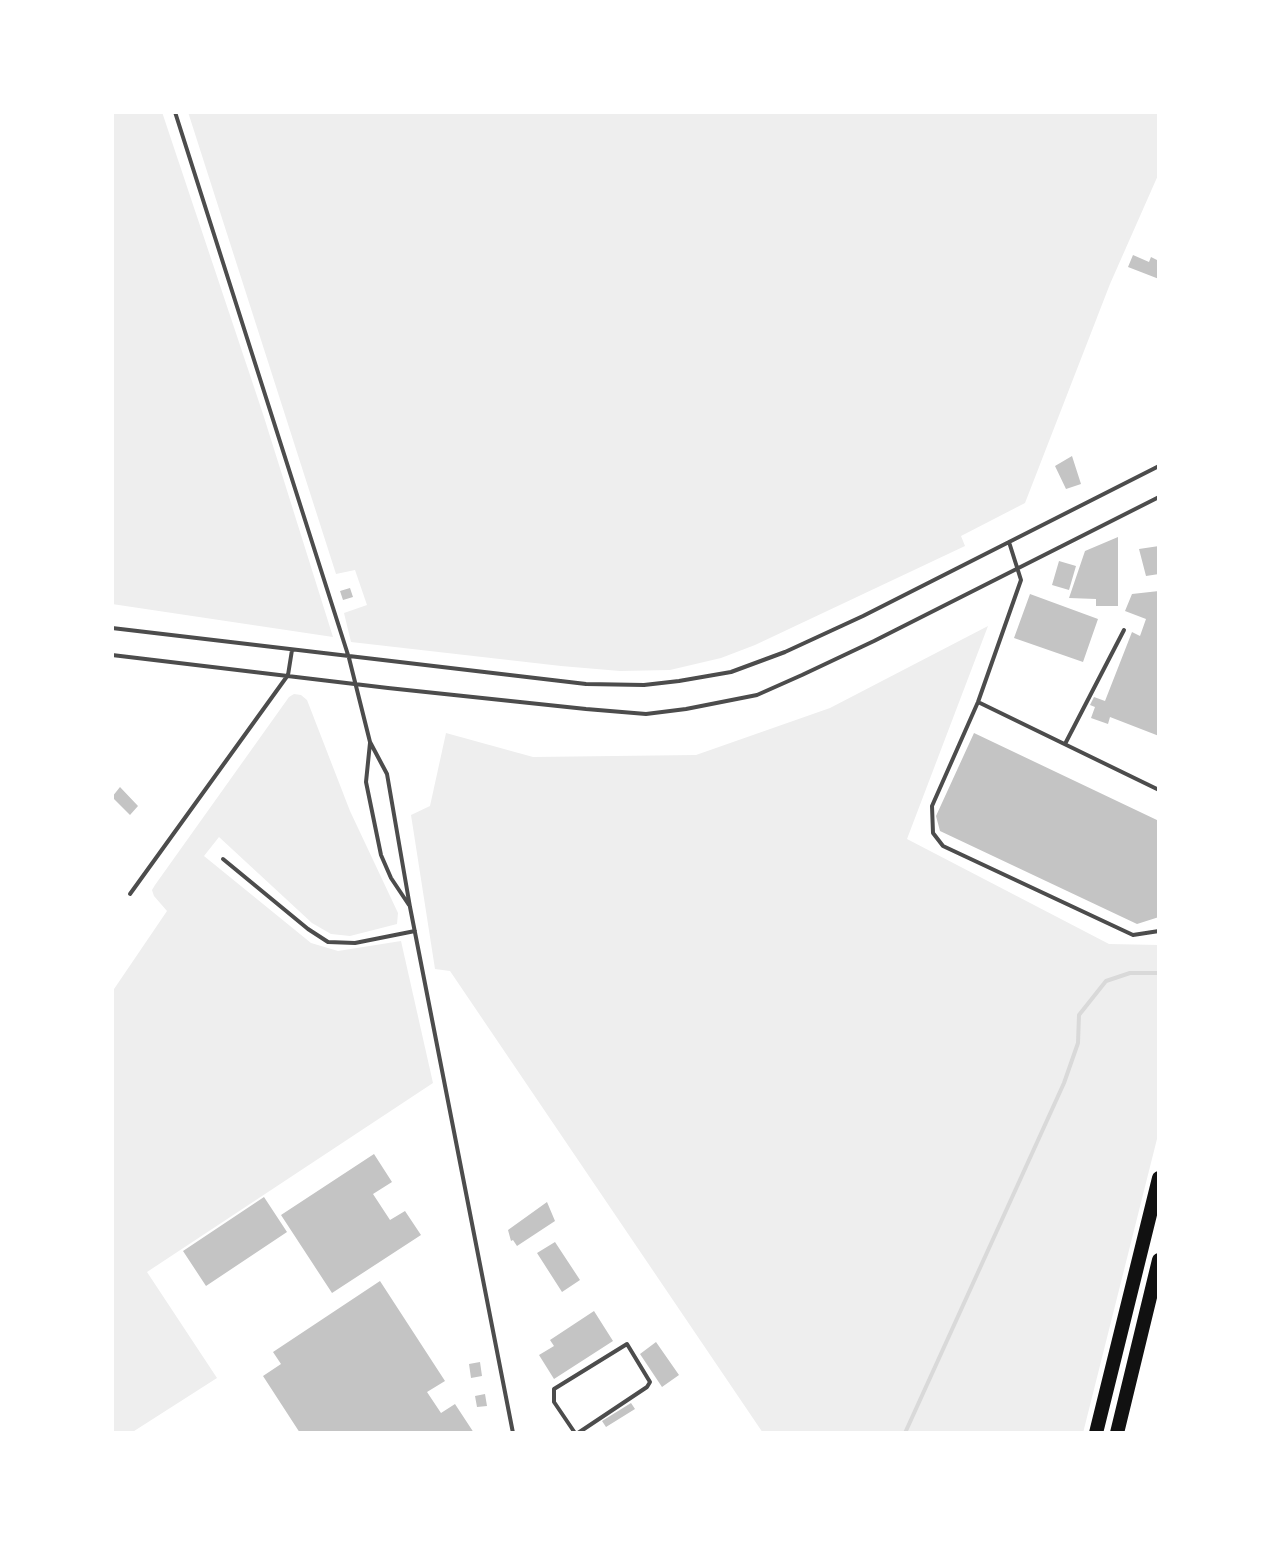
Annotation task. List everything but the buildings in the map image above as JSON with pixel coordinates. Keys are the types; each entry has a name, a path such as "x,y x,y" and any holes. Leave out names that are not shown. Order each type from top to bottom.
{"main road":[{"path":"1096,1433 1159,1178"},
{"path":"1117,1433 1159,1260"}],"lane":[{"path":"175,112 349,658 370,742 387,774 513,1433"},
{"path":"112,628 586,684 644,685 731,672 785,652 863,616 1159,466"},
{"path":"112,655 357,685 646,714 714,705 757,695 802,675 1159,497"},
{"path":"1009,542 1021,580 978,702 932,806 933,833 943,846 1133,935 1159,931"},
{"path":"1065,744 1124,630"},
{"path":"130,894 288,675 292,650"},
{"path":"978,702 1159,790"},
{"path":"370,742 366,782 381,855 391,878 410,907"},
{"path":"223,859 328,942 355,943 415,931"},
{"path":"627,1344 650,1382 647,1387 576,1433 554,1402 554,1389 627,1344"}],"shaded area":[{"path":"112,112 162,112 263,414 333,637 112,604"},
{"path":"188,112 1159,112 1159,173 1110,284 1025,503 961,536 965,546 755,645 721,658 670,670 620,671 351,642 344,613 367,605 355,570 336,574"},
{"path":"988,626 907,839 1109,944 1159,945 1159,1131 1083,1433 763,1433 450,971 435,969 411,815 430,806 446,733 533,757 696,755 830,708"},
{"path":"294,694 307,700 350,811 398,913 397,924 350,936 331,934 312,923 219,837 204,856 311,943 338,951 401,941 433,1083 147,1272 217,1378 131,1433 112,1433 112,992 167,911 154,896 152,890 155,885"}],"waterway":[{"path":"905,1433 1064,1083 1078,1043 1079,1015 1106,981 1130,973 1159,973"}]}
